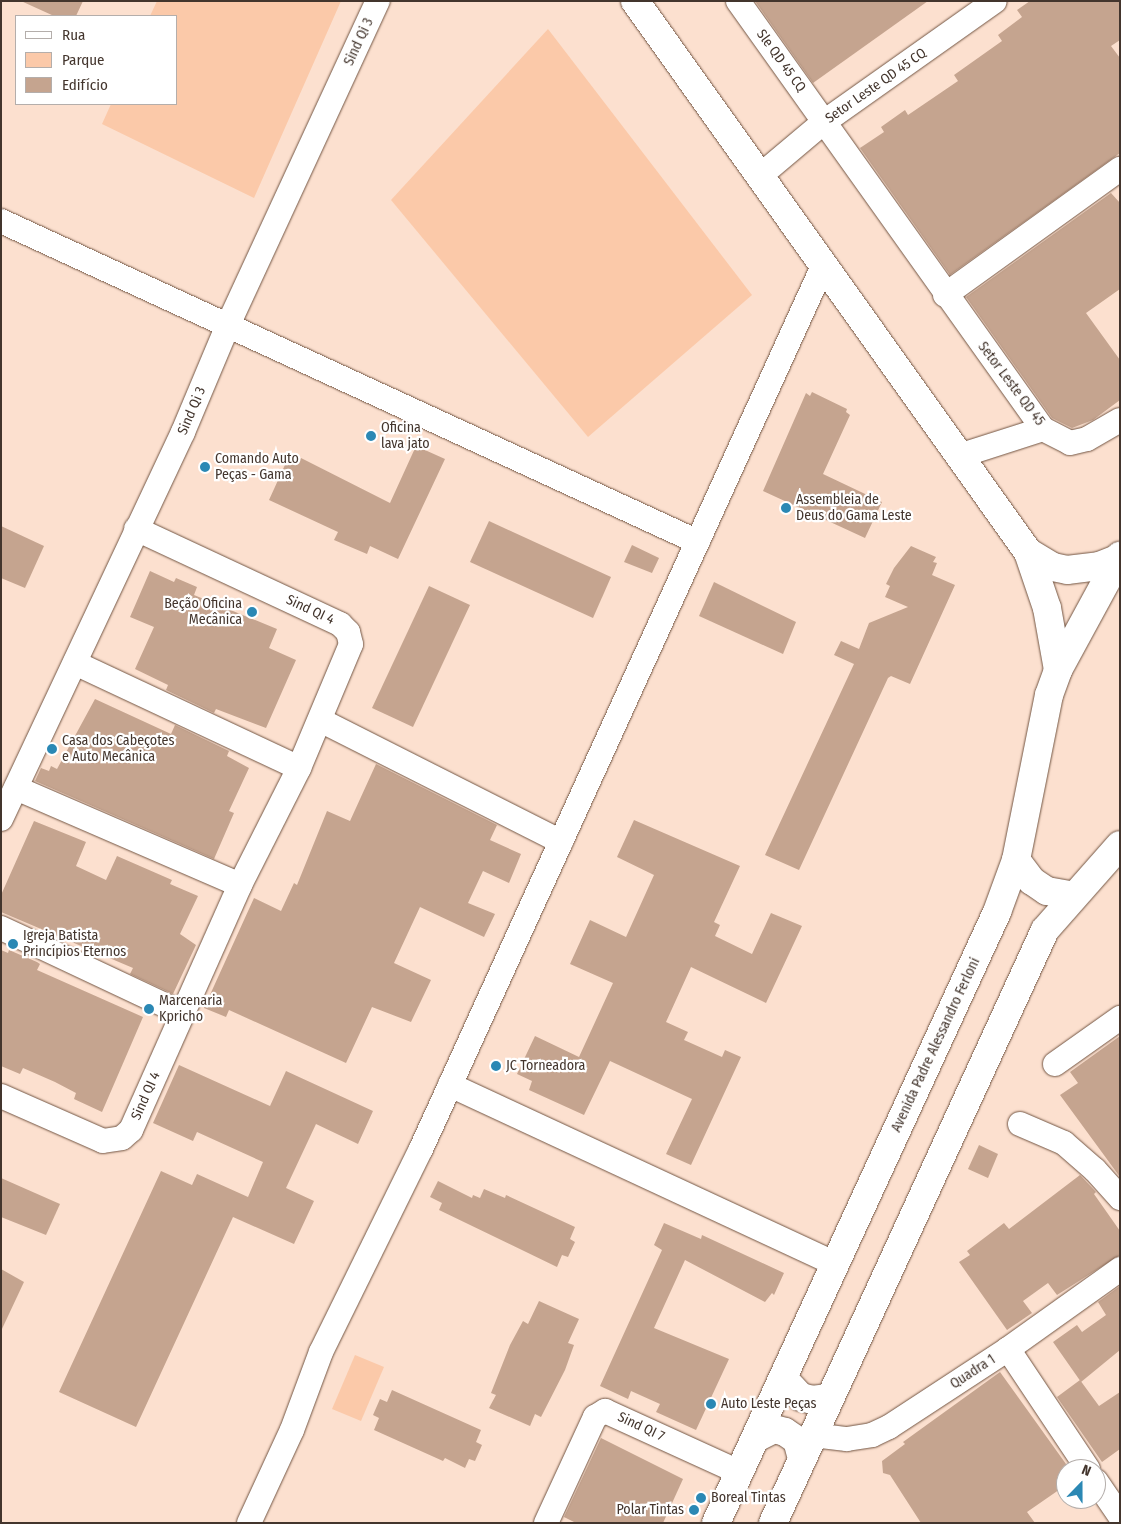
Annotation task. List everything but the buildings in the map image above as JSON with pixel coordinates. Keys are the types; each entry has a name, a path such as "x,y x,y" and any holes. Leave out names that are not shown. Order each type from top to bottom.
{"main road":[{"path":"635,1 761,175 823,266 1028,552 1048,608 1058,670"},
{"path":"1028,552 1053,567 1068,570 1099,566 1118,557"},
{"name":"Avenida Padre Alessandro Ferloni","path":"716,1523 997,912 1016,860 1038,740 1058,670 1118,557"},
{"path":"773,1523 1045,930 1074,896 1117,854"},
{"path":"1016,860 1032,881 1047,891 1074,896"},
{"path":"783,1378 801,1397 812,1400 829,1398"},
{"path":"756,1438 774,1429 785,1432 808,1447"}],"street":[{"name":"Sind Qi 3","path":"1,819 75,663 228,325 378,1"},
{"name":"Sle QD 45 CQ","path":"738,1 824,122"},
{"name":"Setor Leste QD 45 CQ","path":"761,175 824,122 995,1"},
{"name":"Setor Leste QD 45","path":"824,122 945,295 1043,429 1070,443 1087,439 1120,420"},
{"path":"945,295 1120,169"},
{"path":"1,221 698,542"},
{"path":"249,1523 292,1430 321,1352 450,1085 823,266"},
{"path":"959,456 1043,429"},
{"name":"Sind QI 4","path":"1,1096 95,1138 112,1142 122,1138 131,1130 240,885 300,768 351,644 348,632 340,624 136,529"},
{"path":"75,663 300,768"},
{"path":"320,720 561,842"},
{"path":"16,788 240,885"},
{"path":"1,928 182,1013"},
{"path":"1055,1064 1120,1018"},
{"path":"450,1085 836,1264"},
{"path":"1020,1124 1064,1143 1095,1170 1120,1198"},
{"name":"Quadra 1","path":"808,1447 872,1435 1008,1349 1120,1269"},
{"path":"1008,1349 1081,1459"},
{"name":"Sind QI 7","path":"546,1523 594,1417 605,1411 739,1472"},
{"path":"1106,1496 1120,1516"}],"green space":[{"path":"157,1 341,1 254,198 102,124 111,105 178,105 178,15 150,15"},
{"path":"548,29 752,295 588,437 391,200"},
{"path":"355,1355 384,1367 361,1421 332,1409"}],"place":[{"name":"Oficina lava jato","path":"371,436"},
{"name":"Comando Auto Peças - Gama","path":"205,467"},
{"name":"Assembleia de Deus do Gama Leste","path":"786,508"},
{"name":"Beção Oficina Mecânica","path":"252,612"},
{"name":"Casa dos Cabeçotes e Auto Mecânica","path":"52,749"},
{"name":"Igreja Batista Princípios Eternos","path":"13,944"},
{"name":"Marcenaria Kpricho","path":"149,1009"},
{"name":"JC Torneadora","path":"496,1066"},
{"name":"Auto Leste Peças","path":"711,1404"},
{"name":"Boreal Tintas","path":"701,1498"},
{"name":"Polar Tintas","path":"694,1510"}]}
